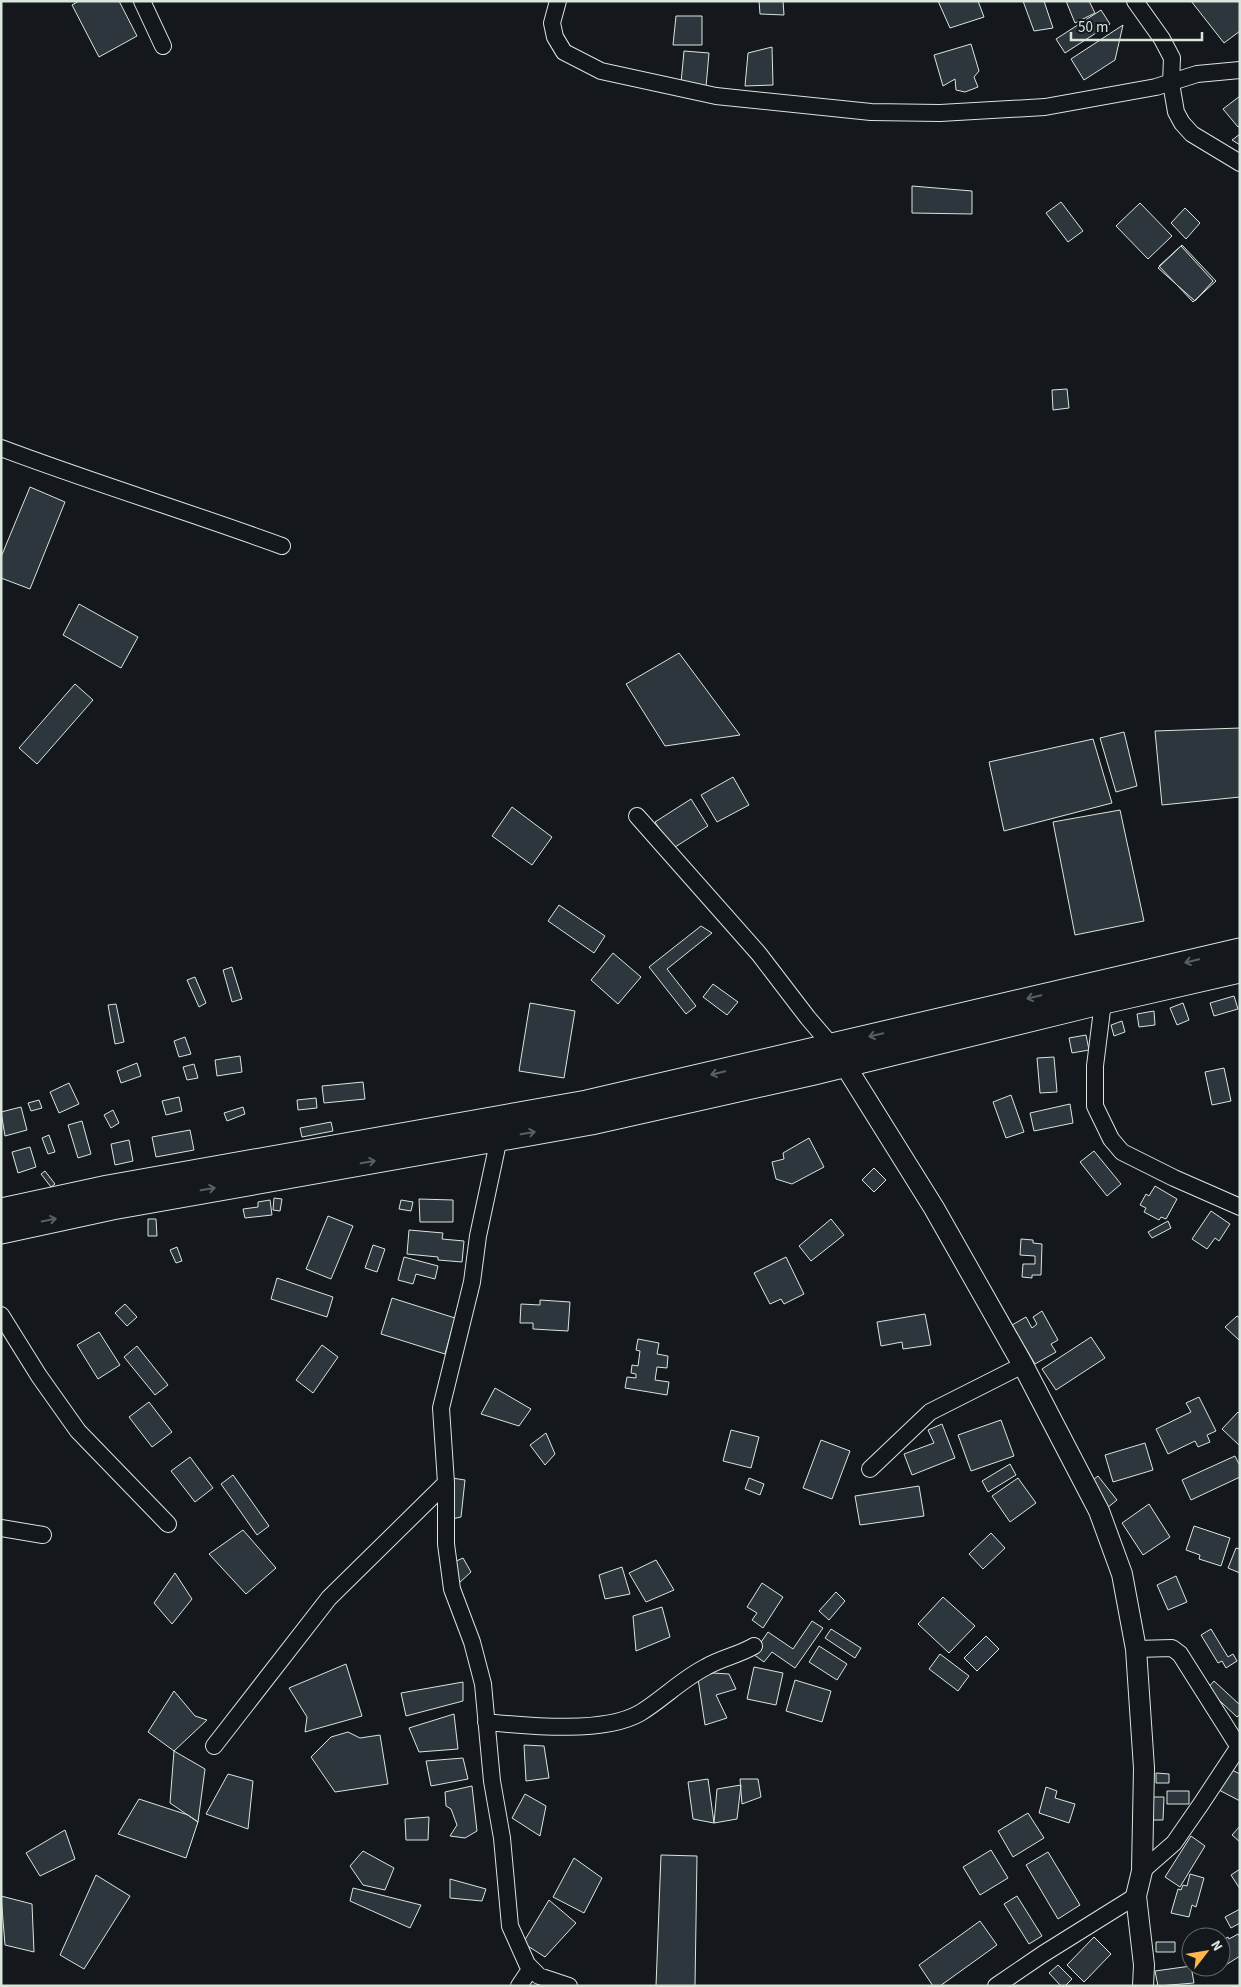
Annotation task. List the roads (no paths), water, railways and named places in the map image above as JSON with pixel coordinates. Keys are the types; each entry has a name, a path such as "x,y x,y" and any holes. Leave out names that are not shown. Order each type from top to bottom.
{"main road":[{"path":"1,1211 110,1197 591,1122 838,1055 1068,989 1240,950"},
{"path":"1,1231 110,1197 1104,1002 1240,970"}],"street":[{"path":"142,1 163,46"},
{"path":"558,1 552,24 555,37 564,52 601,71 716,96 871,112 940,114 1044,107 1107,97 1171,83 1197,74 1240,70"},
{"path":"1135,1 1162,39 1172,58 1171,83 1176,112 1182,123 1192,134 1240,164"},
{"path":"1,448 90,481 215,521 282,546"},
{"path":"637,816 759,954 838,1055 934,1208 1024,1364 1099,1511 1122,1574 1136,1649 1144,1768 1142,1872 1136,1896 1144,1965 1143,1986"},
{"path":"1104,1002 1095,1066 1095,1106 1110,1139 1122,1152 1174,1178 1240,1207"},
{"path":"498,1138 478,1236 472,1282 441,1408 446,1483 446,1544 452,1589 472,1642 482,1684 492,1781 502,1838 510,1926 527,1964 539,1976 569,1986"},
{"path":"1,1315 38,1376 78,1431 168,1524"},
{"path":"870,1469 930,1412 1024,1364"},
{"path":"214,1746 329,1598 446,1483"},
{"path":"1,1528 43,1535"},
{"path":"486,1722 541,1727 589,1725 622,1721 640,1713 706,1666 729,1656 743,1653 754,1646"},
{"path":"1136,1649 1172,1648 1180,1654 1239,1747 1174,1842 1142,1872"},
{"path":"996,1986 1043,1954 1136,1896"},
{"path":"519,1986 531,1968"}]}
